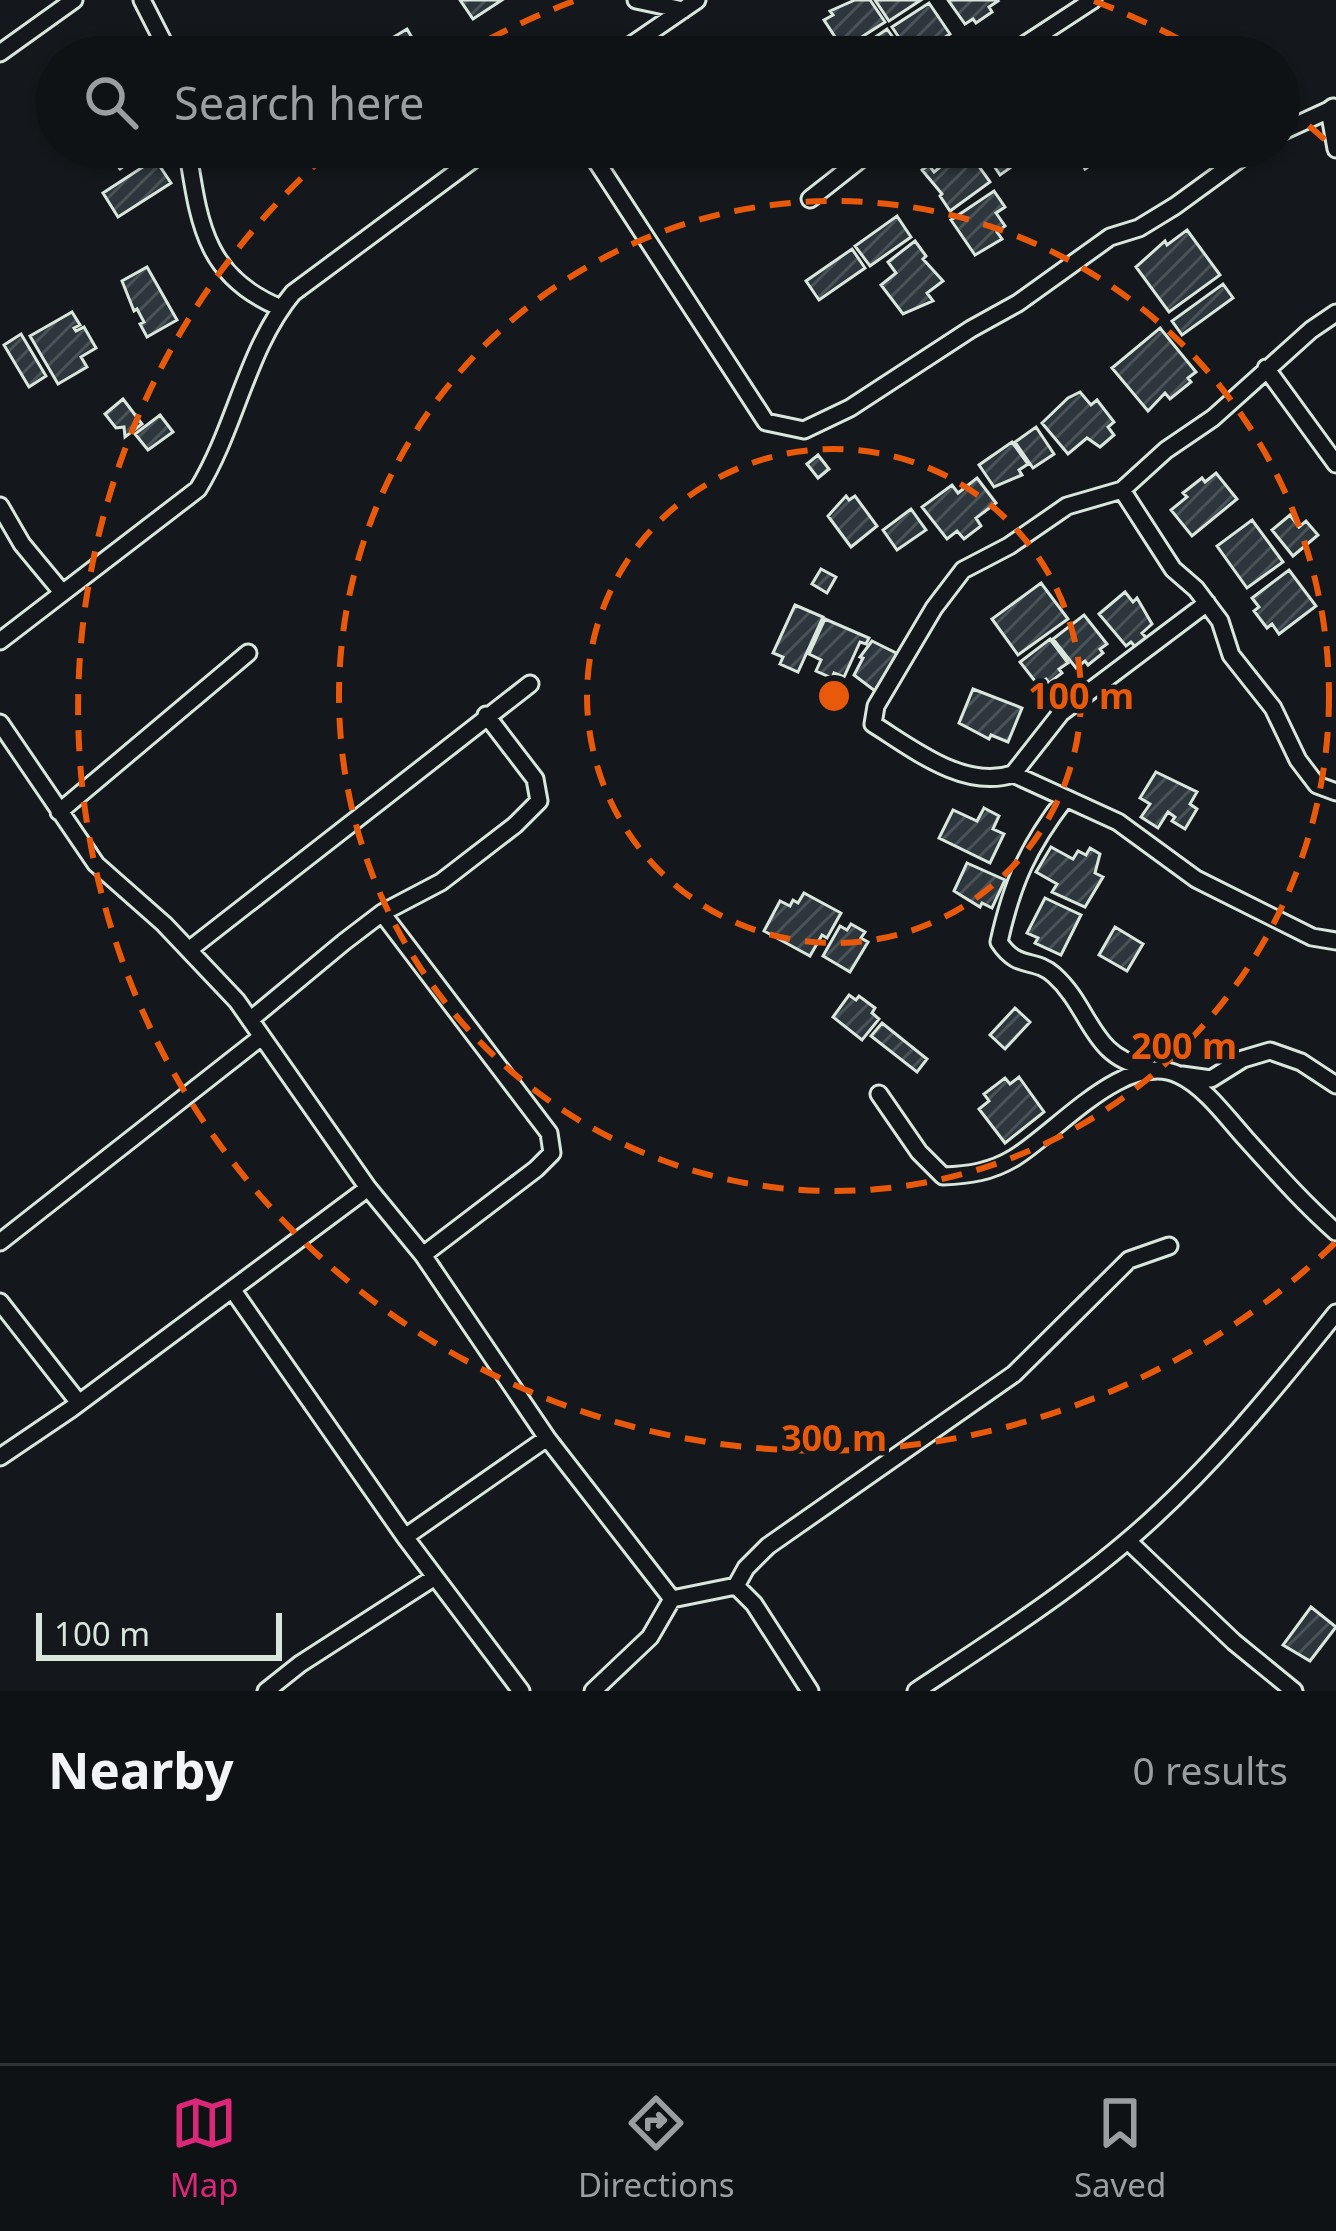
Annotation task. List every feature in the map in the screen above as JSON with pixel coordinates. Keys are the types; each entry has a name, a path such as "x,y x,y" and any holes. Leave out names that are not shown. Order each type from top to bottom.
{"street":[{"path":"0,53 74,0"},
{"path":"142,0 160,36"},
{"path":"636,0 690,5"},
{"path":"1038,36 1093,0"},
{"path":"645,36 690,5"},
{"path":"1300,123 1332,107 1336,149"},
{"path":"190,168 200,230 238,286 280,308"},
{"path":"0,641 198,489 280,308 306,280 461,168"},
{"path":"601,168 766,422 804,430 850,408 970,329 1018,304 1110,237 1175,206 1227,168"},
{"path":"810,199 849,168"},
{"path":"1207,603 1061,712 1012,773 994,780 930,760 873,724 876,706 934,608 963,570 1010,546 1067,506 1122,490 1336,313"},
{"path":"1266,368 1336,464"},
{"path":"1122,490 1172,569 1220,621 1231,655 1273,708 1298,760 1317,785 1336,792"},
{"path":"0,506 22,544 62,591"},
{"path":"59,812 248,653"},
{"path":"190,950 530,684"},
{"path":"250,1020 382,913 441,882 539,801 535,778 486,715"},
{"path":"0,723 96,864 190,950 250,1020 368,1188 423,1255 547,1438 672,1599"},
{"path":"1012,773 1118,822 1196,879 1312,937 1336,941"},
{"path":"1065,799 1034,838 1011,889 999,942 1009,958 1051,971 1080,1004 1096,1039 1125,1064 1210,1078 1243,1059 1270,1051 1301,1062 1336,1085"},
{"path":"382,913 549,1133 552,1153 423,1255"},
{"path":"0,1242 260,1038"},
{"path":"879,1094 943,1176 976,1175 1012,1159 1119,1080 1147,1067"},
{"path":"1179,1075 1219,1109 1306,1206 1336,1232"},
{"path":"0,1457 368,1188"},
{"path":"593,1691 650,1637 672,1599 736,1586 768,1546 1014,1374 1130,1261 1169,1246"},
{"path":"232,1289 405,1537 521,1691"},
{"path":"0,1302 79,1403"},
{"path":"916,1691 1045,1605 1184,1490 1268,1398 1336,1312"},
{"path":"405,1537 547,1438"},
{"path":"1128,1540 1234,1642 1294,1691"},
{"path":"266,1691 435,1577"},
{"path":"736,1586 754,1604 810,1691"}],"building":[{"path":"460,0 502,0 473,19"},
{"path":"855,0 870,0 885,22 863,36 834,36 824,20 833,15 830,11"},
{"path":"875,0 921,0 889,21"},
{"path":"948,0 998,1 989,7 992,12 965,24"},
{"path":"929,3 950,34 898,36 892,27"},
{"path":"141,168 161,168 171,183 118,217 103,193"},
{"path":"980,168 990,182 950,211 922,170"},
{"path":"994,191 1005,207 996,213 1005,226 997,232 1002,239 975,255 951,220"},
{"path":"897,216 911,237 870,266 855,246"},
{"path":"1187,230 1220,275 1169,312 1136,267 1165,241 1167,245"},
{"path":"915,241 926,256 923,259 943,281 927,293 933,301 903,314 881,285 896,273 888,262"},
{"path":"852,249 865,268 819,300 806,281"},
{"path":"147,267 177,320 147,337 122,281"},
{"path":"1223,284 1233,298 1182,335 1172,321"},
{"path":"72,312 80,325 76,331 84,327 96,348 81,357 87,367 58,384 30,336"},
{"path":"1160,328 1196,372 1188,378 1191,382 1170,399 1165,393 1148,411 1112,368"},
{"path":"21,334 46,376 29,387 4,345"},
{"path":"1080,392 1091,405 1097,400 1114,422 1108,427 1114,435 1100,447 1087,438 1068,454 1042,423"},
{"path":"123,399 142,424 125,437 124,427 116,428 105,414"},
{"path":"160,415 173,432 148,450 135,434"},
{"path":"1036,427 1054,454 1033,468 1015,442"},
{"path":"1012,442 1028,464 1019,470 1022,475 994,487 979,465"},
{"path":"818,455 829,469 818,478 807,464"},
{"path":"1216,473 1237,499 1192,536 1171,510 1187,497 1183,493"},
{"path":"977,478 996,503 976,518 981,526 964,539 957,531 947,539 922,507 952,485 958,493"},
{"path":"846,496 849,500 855,496 877,526 851,547 828,516"},
{"path":"911,509 926,530 897,550 883,530"},
{"path":"1290,515 1299,527 1306,521 1318,535 1293,556 1272,530"},
{"path":"1252,520 1283,562 1247,588 1217,546"},
{"path":"821,569 836,577 827,593 812,584"},
{"path":"1289,570 1316,606 1279,634 1272,624 1267,628 1254,611 1259,607 1252,598"},
{"path":"1041,583 1068,619 1018,655 992,619"},
{"path":"1125,592 1133,602 1137,598 1152,624 1142,633 1150,642 1139,651 1131,642 1126,646 1099,614"},
{"path":"795,605 823,617 798,672 780,664 783,657 773,653"},
{"path":"1084,615 1107,644 1088,665 1085,661 1076,668 1053,639"},
{"path":"825,619 869,638 866,644 860,642 844,677 816,671 821,660 809,654"},
{"path":"1050,639 1068,663 1049,683 1046,679 1038,685 1020,662"},
{"path":"872,641 900,655 883,689 875,691 854,675"},
{"path":"973,689 1022,708 1008,742 991,735 989,739 959,723"},
{"path":"1156,772 1197,792 1190,804 1197,809 1185,829 1168,812 1158,828 1141,817 1150,804 1140,798"},
{"path":"984,808 999,816 993,829 1004,834 990,863 939,838 953,810 977,821"},
{"path":"1051,847 1073,859 1078,851 1086,855 1090,848 1100,854 1095,873 1103,877 1085,907 1052,892 1057,884 1036,872"},
{"path":"967,863 1005,880 992,908 982,903 980,907 954,891"},
{"path":"804,893 841,913 810,956 764,931 780,901 790,906"},
{"path":"1045,898 1081,915 1061,955 1035,943 1038,938 1027,933"},
{"path":"851,924 865,932 861,938 868,942 850,972 823,956 840,926 847,930"},
{"path":"1115,927 1143,944 1127,971 1099,955"},
{"path":"849,995 875,1008 872,1013 879,1019 862,1040 833,1017"},
{"path":"1015,1008 1030,1022 1005,1049 990,1035"},
{"path":"882,1023 927,1059 917,1072 871,1036"},
{"path":"1019,1077 1044,1112 1005,1143 979,1109 989,1101 984,1094 1005,1078 1010,1084"},
{"path":"1311,1607 1336,1627 1310,1661 1283,1645"}]}
